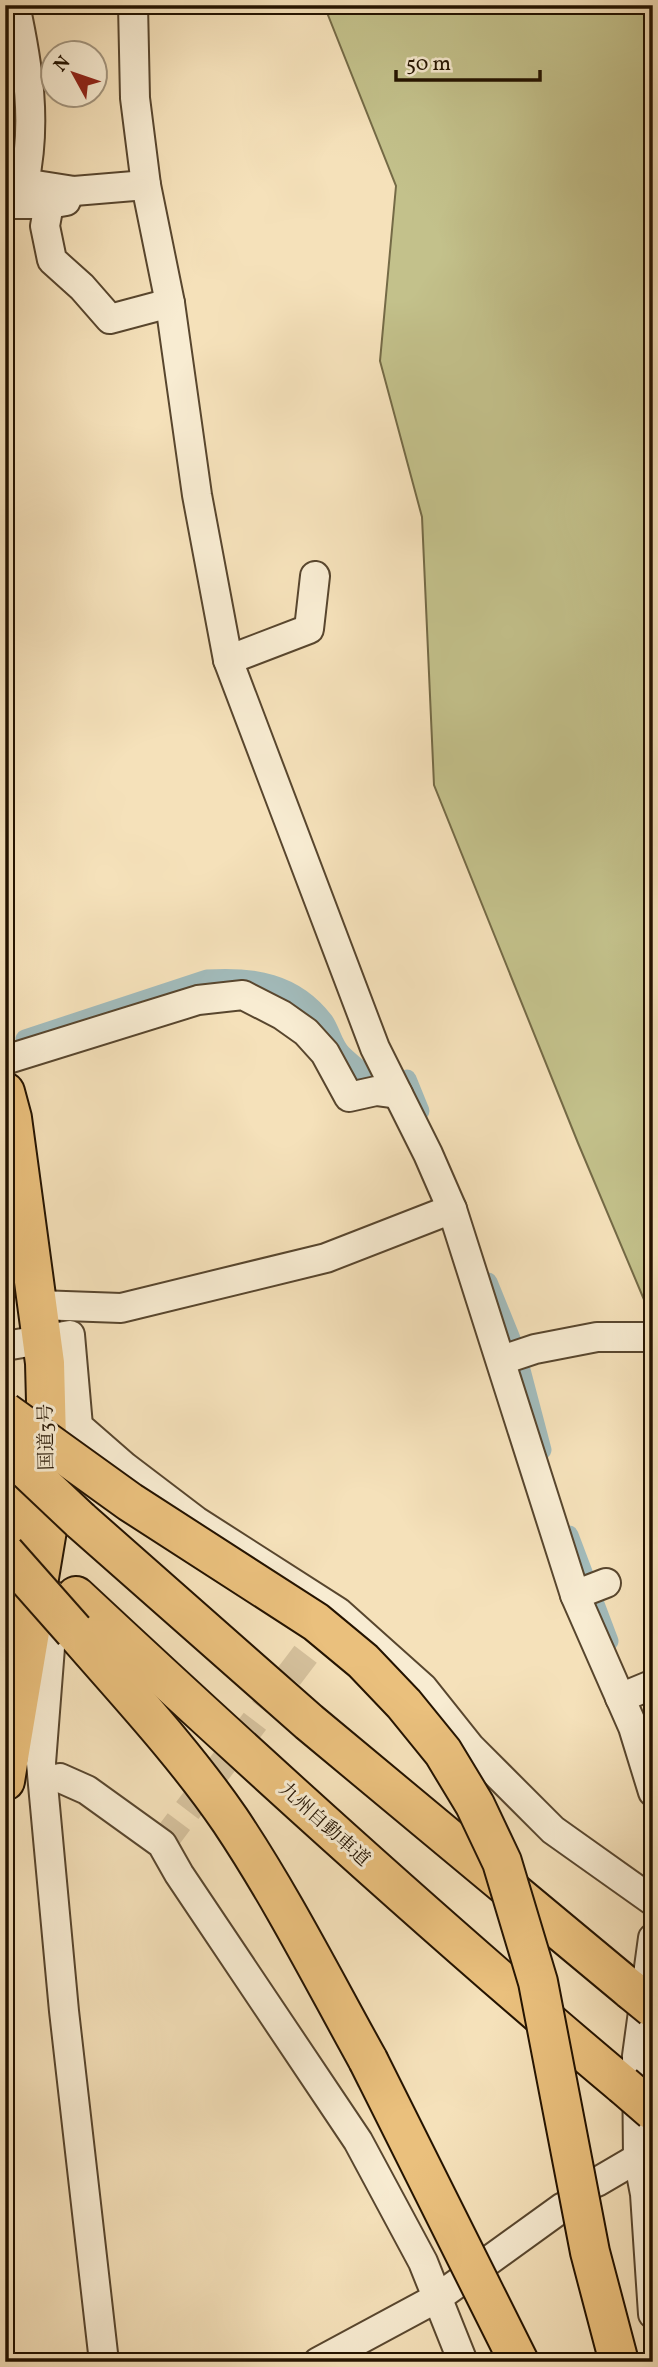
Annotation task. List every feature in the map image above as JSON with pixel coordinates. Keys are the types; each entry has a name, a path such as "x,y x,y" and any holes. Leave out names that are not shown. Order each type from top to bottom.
{"highway":[{"name":"国道3号","path":"5,1092 12,1118 42,1336 49,1518 5,1781"},
{"path":"5,1412 119,1494 316,1622 363,1661 404,1704 443,1752 475,1805 502,1862 538,1982 590,2252 618,2362"},
{"name":"国道3号","path":"5,1418 16,1473 12,1583 5,1629"},
{"path":"5,1449 80,1520 309,1722 642,1999"},
{"name":"九州自動車道","path":"5,1527 75,1614 298,1802 513,1992 653,2111"},
{"path":"5,1553 75,1614 229,1819 272,1889 368,2060 519,2362"}],"street":[{"path":"15,5 25,52 31,104 30,153 15,183 74,191 146,185"},
{"path":"133,5 135,98 146,185 170,303 197,495 228,660 375,1048 452,1209 575,1595 644,1758 653,1792"},
{"path":"5,204 49,204 65,201 74,191"},
{"path":"49,204 45,226 52,260 82,287 110,319 170,303"},
{"path":"228,660 309,629 315,576"},
{"path":"5,1060 198,1000 243,995 282,1015 306,1032 325,1053 349,1097 376,1091 398,1094"},
{"path":"5,1346 121,1308 326,1258 452,1209"},
{"path":"42,1336 70,1335 78,1426 125,1467 196,1521 338,1612 423,1688 470,1747 553,1830 653,1901"},
{"path":"42,1336 58,1532 41,1763 64,2011 104,2362"},
{"path":"502,1360 535,1349 597,1337 653,1337"},
{"path":"575,1595 606,1583"},
{"path":"620,1698 649,1686"},
{"path":"60,1778 87,1790 162,1844 178,1874 358,2141 423,2262 463,2362"},
{"path":"653,1938 637,2056 638,2158 645,2194 653,2314"},
{"path":"597,2182 638,2158"},
{"path":"318,2362 437,2298 563,2207"}],"shaded area":[{"path":"324,5 653,5 653,1321 578,1143 434,785 422,517 380,361 396,186"}],"waterway":[{"path":"25,1039 207,979 240,979 272,984 300,998 324,1021 339,1050 375,1082"},
{"path":"407,1079 420,1111"},
{"path":"488,1282 516,1351 542,1450"},
{"path":"569,1535 609,1641"}],"tunnel":[{"path":"162,1844 336,1614"}]}
